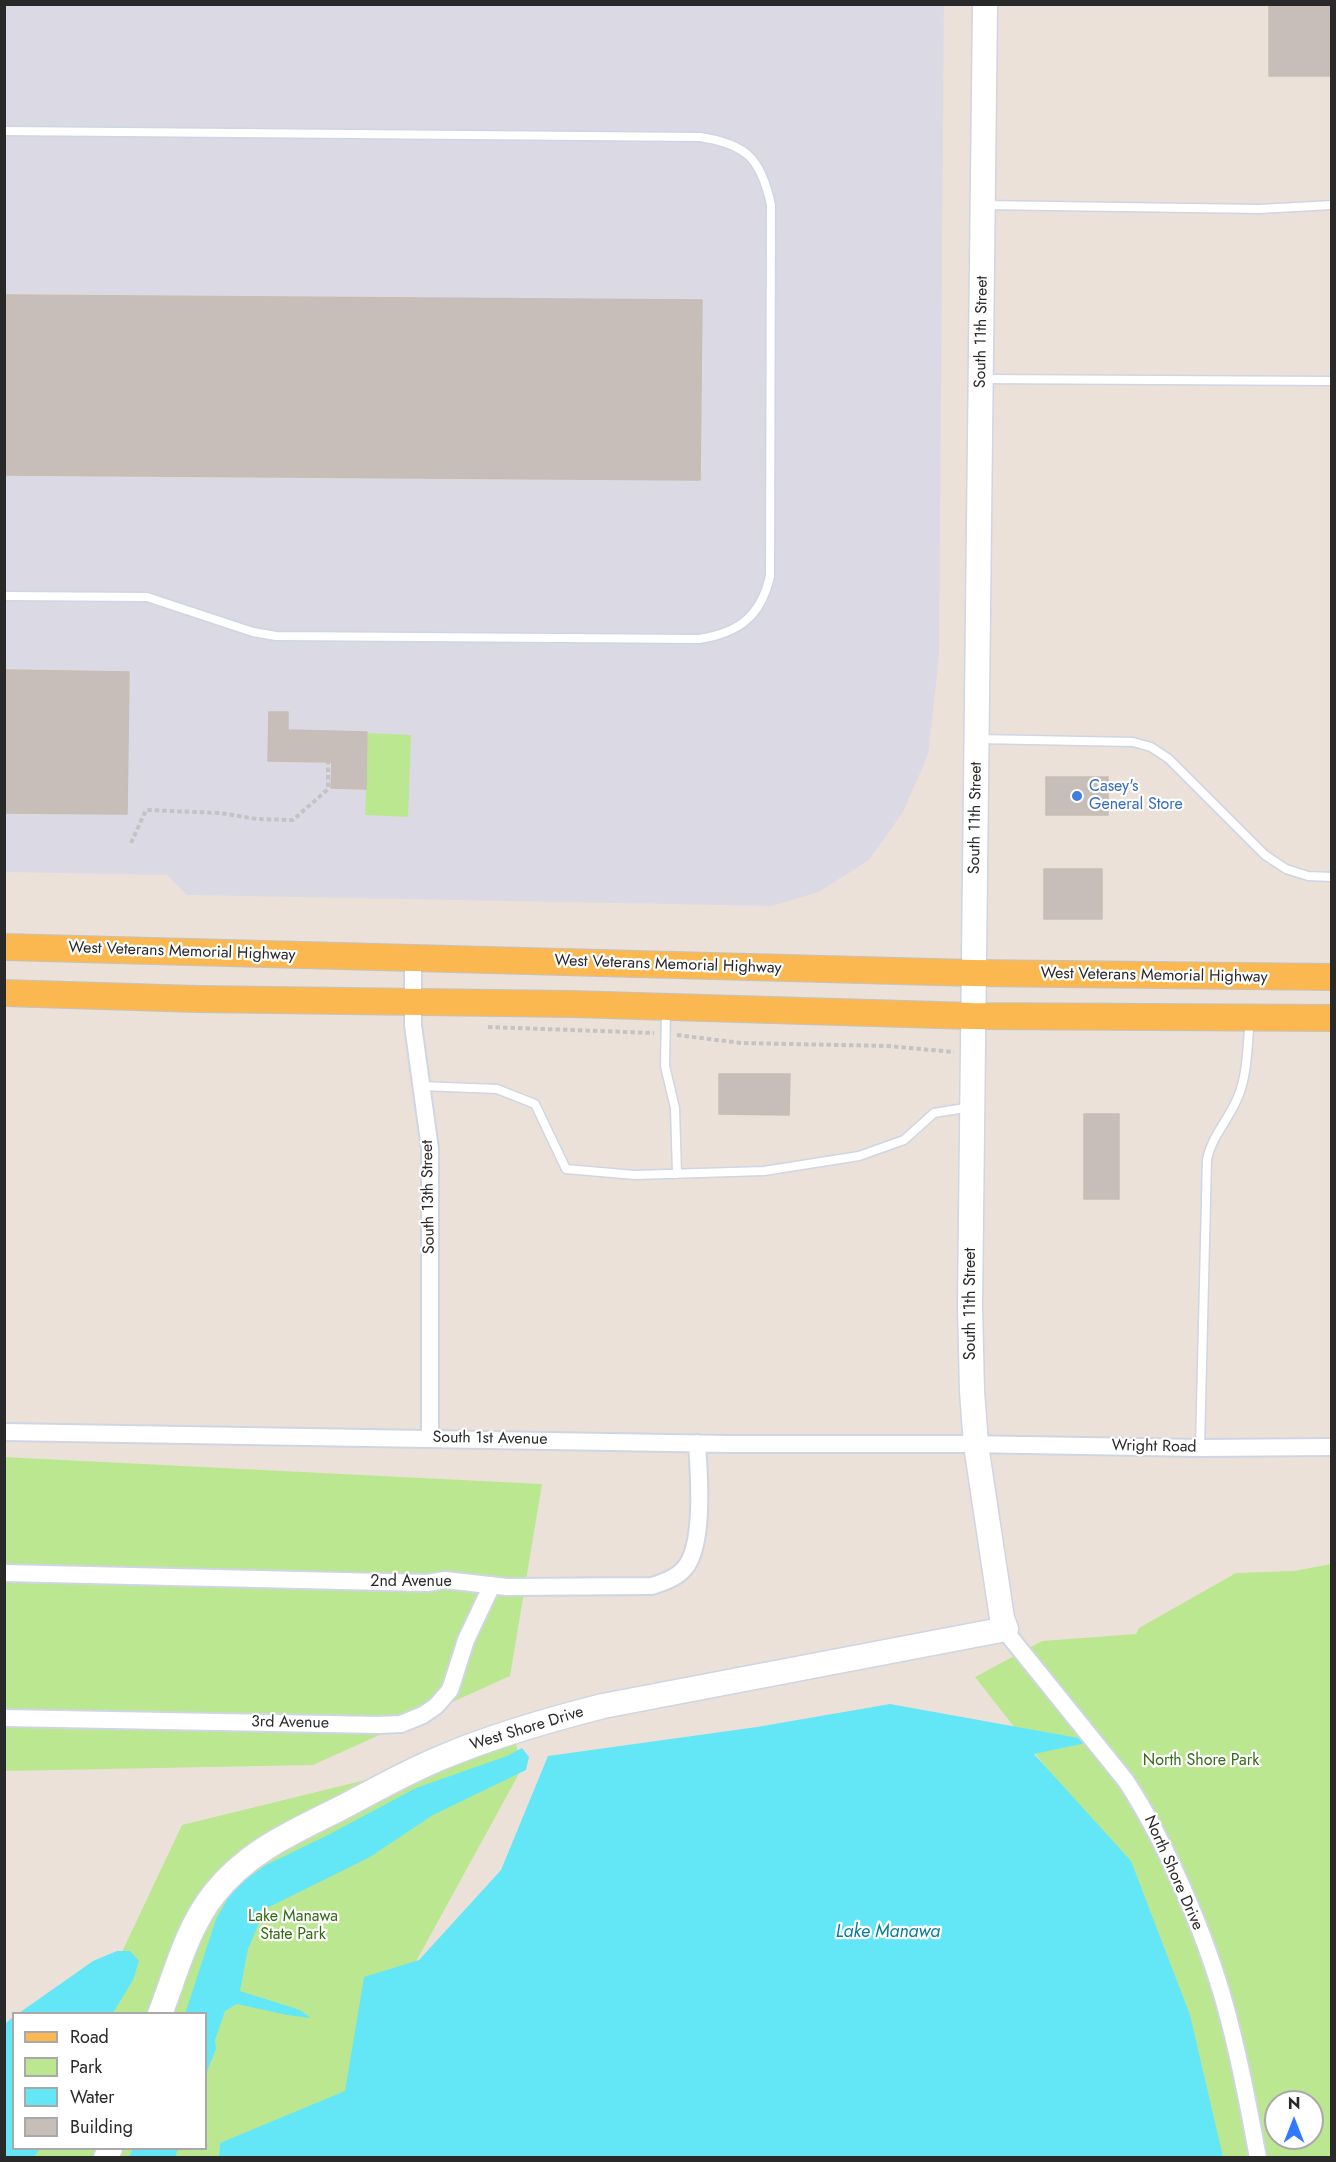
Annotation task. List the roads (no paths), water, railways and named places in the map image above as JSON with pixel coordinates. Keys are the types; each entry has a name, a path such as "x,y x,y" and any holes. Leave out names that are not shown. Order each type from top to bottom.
{"main road":[{"name":"West Veterans Memorial Highway","path":"4,947 973,973 1332,977"},
{"path":"4,993 972,1016 1332,1018"}],"street":[{"name":"South 11th Street","path":"985,4 970,1305 976,1445 1005,1629"},
{"name":"South 13th Street","path":"413,957 413,1025 430,1149 430,1438"},
{"name":"South 1st Avenue","path":"4,1432 976,1445"},
{"name":"2nd Avenue","path":"4,1573 427,1583 445,1580 519,1587 651,1586 669,1581 685,1568 694,1553 699,1482 697,1443"},
{"name":"Wright Road","path":"976,1445 1332,1447"},
{"name":"3rd Avenue","path":"4,1718 379,1725 410,1721 436,1706 450,1690 466,1640 492,1585"},
{"name":"West Shore Drive","path":"160,2012 191,1931 216,1892 239,1866 266,1846 431,1762 496,1736 603,1706 1005,1629"},
{"name":"North Shore Drive","path":"1005,1629 1126,1781 1142,1806 1172,1867 1202,1936 1231,2026 1258,2157"}],"lane":[{"path":"4,130 700,137 721,140 743,151 758,165 765,180 771,205 770,576 765,596 753,614 720,636 699,639 276,636 253,632 147,597 4,596"},
{"path":"983,205 1259,208 1332,205"},
{"path":"981,379 1332,381"},
{"path":"977,739 1133,742 1151,747 1169,759 1265,855 1286,869 1308,876 1332,877"},
{"path":"666,1008 665,1066 675,1108 677,1174"},
{"path":"1200,1448 1207,1159 1209,1146 1238,1098 1245,1075 1250,1019"},
{"path":"421,1086 497,1089 535,1104 566,1169 634,1174 764,1171 860,1156 904,1140 934,1113 972,1107"}],"water":[{"name":"Lake Manawa","path":"890,1704 1095,1741 1034,1754 1131,1861 1190,2015 1223,2157 219,2158 220,2143 345,2091 364,1977 419,1960 501,1870 548,1756 757,1727"},
{"path":"522,1748 529,1757 526,1770 433,1815 370,1857 265,1909 248,1949 240,1991 300,2010 311,2018 237,2004 225,2011 215,2040 216,2049 207,2072 207,2012 186,2012 216,1919 234,1888 266,1865 416,1788 507,1756"},
{"path":"117,1951 130,1951 139,1961 133,1980 114,2012 20,2012 93,1961"},
{"path":"12,2018 12,2150 39,2150 34,2157 5,2157 5,2024"},
{"path":"132,2150 178,2150 175,2157 129,2157"}],"place":[{"name":"Casey's General Store","path":"1077,796"}],"park label":[{"name":"North Shore Park","path":"1201,1761"},
{"name":"Lake Manawa State Park","path":"293,1926"}]}
